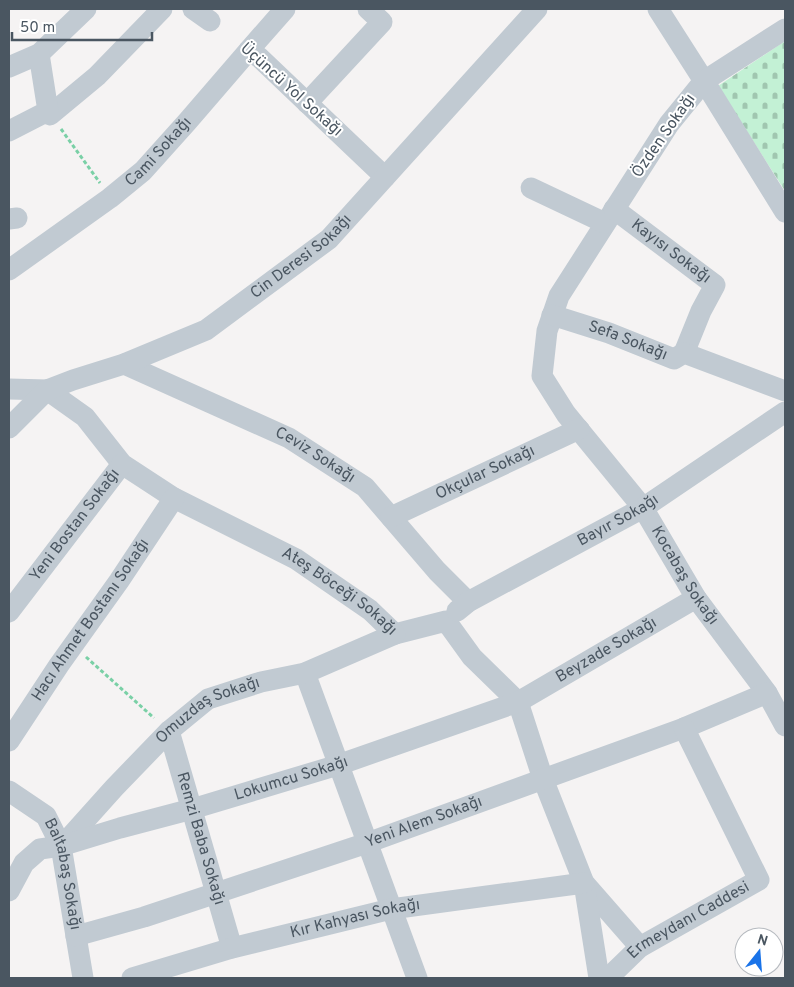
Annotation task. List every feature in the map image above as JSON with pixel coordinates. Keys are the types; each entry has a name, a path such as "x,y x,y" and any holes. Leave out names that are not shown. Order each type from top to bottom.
{"street":[{"path":"9,67 40,54 86,9"},
{"path":"50,115 97,76 162,9"},
{"name":"Cami Sokağı","path":"9,270 110,198 143,171 286,9"},
{"path":"307,104 382,22 368,9"},
{"name":"Cin Deresi Sokağı","path":"9,428 47,390 124,364 206,330 328,239 537,9"},
{"path":"658,9 785,212"},
{"name":"Özden Sokağı","path":"579,429 566,414 542,376 547,331 559,296 669,124 704,81 785,29"},
{"name":"Üçüncü Yol Sokağı","path":"249,50 260,58 385,177"},
{"path":"9,131 48,111 40,54"},
{"path":"531,188 610,216"},
{"name":"Kayısı Sokağı","path":"610,216 716,285 701,311 684,353"},
{"name":"Sefa Sokağı","path":"552,315 609,333 674,359 684,353 785,391"},
{"name":"Ceviz Sokağı","path":"124,364 289,438 365,487 437,571 468,602"},
{"path":"9,389 47,390"},
{"name":"Ateş Böceği Sokağı","path":"47,390 85,417 122,464 174,498 296,559 370,610 395,634 446,621"},
{"name":"Bayır Sokağı","path":"446,621 468,602 643,508 785,412"},
{"name":"Kocabaş Sokağı","path":"579,429 643,508 696,598 767,694 785,726"},
{"name":"Okçular Sokağı","path":"391,517 579,429"},
{"name":"Yeni Bostan Sokağı","path":"9,612 122,464"},
{"name":"Hacı Ahmet Bostanı Sokağı","path":"9,742 174,498"},
{"name":"Beyzade Sokağı","path":"518,702 696,598"},
{"path":"446,621 472,657 518,702 543,778 584,882 599,978"},
{"name":"Omuzdaş Sokağı","path":"61,846 169,731 208,698 261,682 305,673 395,634"},
{"path":"305,673 417,978"},
{"name":"Yeni Alem Sokağı","path":"76,936 217,894 367,843 684,728 767,694"},
{"name":"Lokumcu Sokağı","path":"9,891 24,863 40,849 61,846 338,765 518,702"},
{"name":"Ermeydanı Caddesi","path":"608,978 640,947 759,880 684,728"},
{"name":"Remzi Baba Sokağı","path":"169,731 232,948"},
{"name":"Baltabaş Sokağı","path":"9,791 46,816 61,846 82,978"},
{"path":"584,882 640,947"},
{"name":"Kır Kahyası Sokağı","path":"132,978 232,948 391,909 584,882"}],"path":[{"path":"50,115 110,198"},
{"path":"73,645 169,731"}],"green space":[{"path":"785,41 785,191 718,86"}]}
